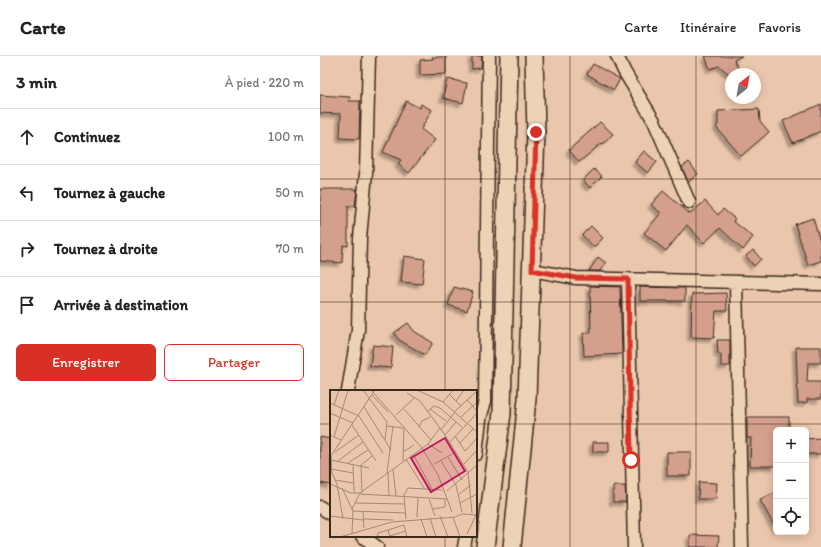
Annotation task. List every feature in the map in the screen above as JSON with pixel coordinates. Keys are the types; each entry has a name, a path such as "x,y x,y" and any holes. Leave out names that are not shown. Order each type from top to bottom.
{"main road":[{"path":"486,547 502,413 509,56"},
{"path":"512,547 528,398 536,132 534,56"}],"street":[{"path":"348,390 358,330 360,238 366,173 369,56"},
{"path":"477,445 480,419 485,401 489,56"},
{"path":"617,56 624,71 654,121 689,202"},
{"path":"532,270 576,278 821,284"},
{"path":"628,279 634,547"},
{"path":"736,283 742,547"},
{"path":"320,507 330,513"},
{"path":"363,537 374,546"},
{"path":"464,547 466,537"}],"building":[{"path":"472,56 482,56 481,68 472,69"},
{"path":"705,56 742,56 734,60 739,68 725,68 725,71 719,66 710,69"},
{"path":"432,57 446,57 446,74 420,75 420,60 433,59"},
{"path":"593,64 620,79 614,90 587,74"},
{"path":"447,79 467,83 463,103 443,98"},
{"path":"320,95 350,97 349,101 360,101 359,139 340,138 341,114 320,113"},
{"path":"406,101 420,108 421,104 432,110 421,129 435,140 409,173 398,164 401,160 383,152"},
{"path":"821,104 821,131 793,143 783,121"},
{"path":"759,109 760,121 769,132 741,156 716,127 718,125 718,111"},
{"path":"600,122 613,134 603,144 602,143 579,162 569,150"},
{"path":"644,151 657,162 648,173 635,162"},
{"path":"689,162 698,174 688,182 682,167"},
{"path":"594,169 602,176 590,188 583,180"},
{"path":"320,189 357,189 355,206 348,206 348,246 343,245 342,263 320,261"},
{"path":"663,191 690,214 705,201 718,215 723,209 735,219 733,221 753,237 743,250 720,228 704,243 687,225 666,251 644,233 661,213 651,205"},
{"path":"813,218 821,245 821,261 808,265 795,224"},
{"path":"591,226 603,238 594,247 582,235"},
{"path":"753,250 761,259 754,266 746,256"},
{"path":"404,256 425,259 422,284 401,282"},
{"path":"598,257 606,263 600,271 589,271"},
{"path":"590,286 620,287 622,354 584,356 583,333 591,333"},
{"path":"454,287 473,292 467,311 448,305"},
{"path":"640,287 685,288 685,301 640,301"},
{"path":"726,293 727,311 716,311 714,338 691,337 692,294"},
{"path":"408,323 414,331 433,343 425,355 399,340 394,333"},
{"path":"717,340 730,340 730,366 721,366 721,354 718,354"},
{"path":"373,345 393,347 391,368 370,366"},
{"path":"796,347 821,347 821,363 808,363 807,382 821,382 821,399 807,399 807,403 798,403"},
{"path":"747,417 789,417 789,427 773,427 773,466 750,466 751,438 747,438"},
{"path":"320,437 330,439 330,485 320,483"},
{"path":"821,438 821,454 809,454 809,439"},
{"path":"593,442 609,442 609,452 593,452"},
{"path":"667,452 691,452 691,476 667,476"},
{"path":"699,482 717,483 716,499 698,499"},
{"path":"613,486 625,486 626,502 613,502"},
{"path":"773,494 773,524 760,500"},
{"path":"690,535 719,536 718,547 690,547"}],"route":[{"path":"536,132 532,270 576,278 628,279 631,460"}]}
